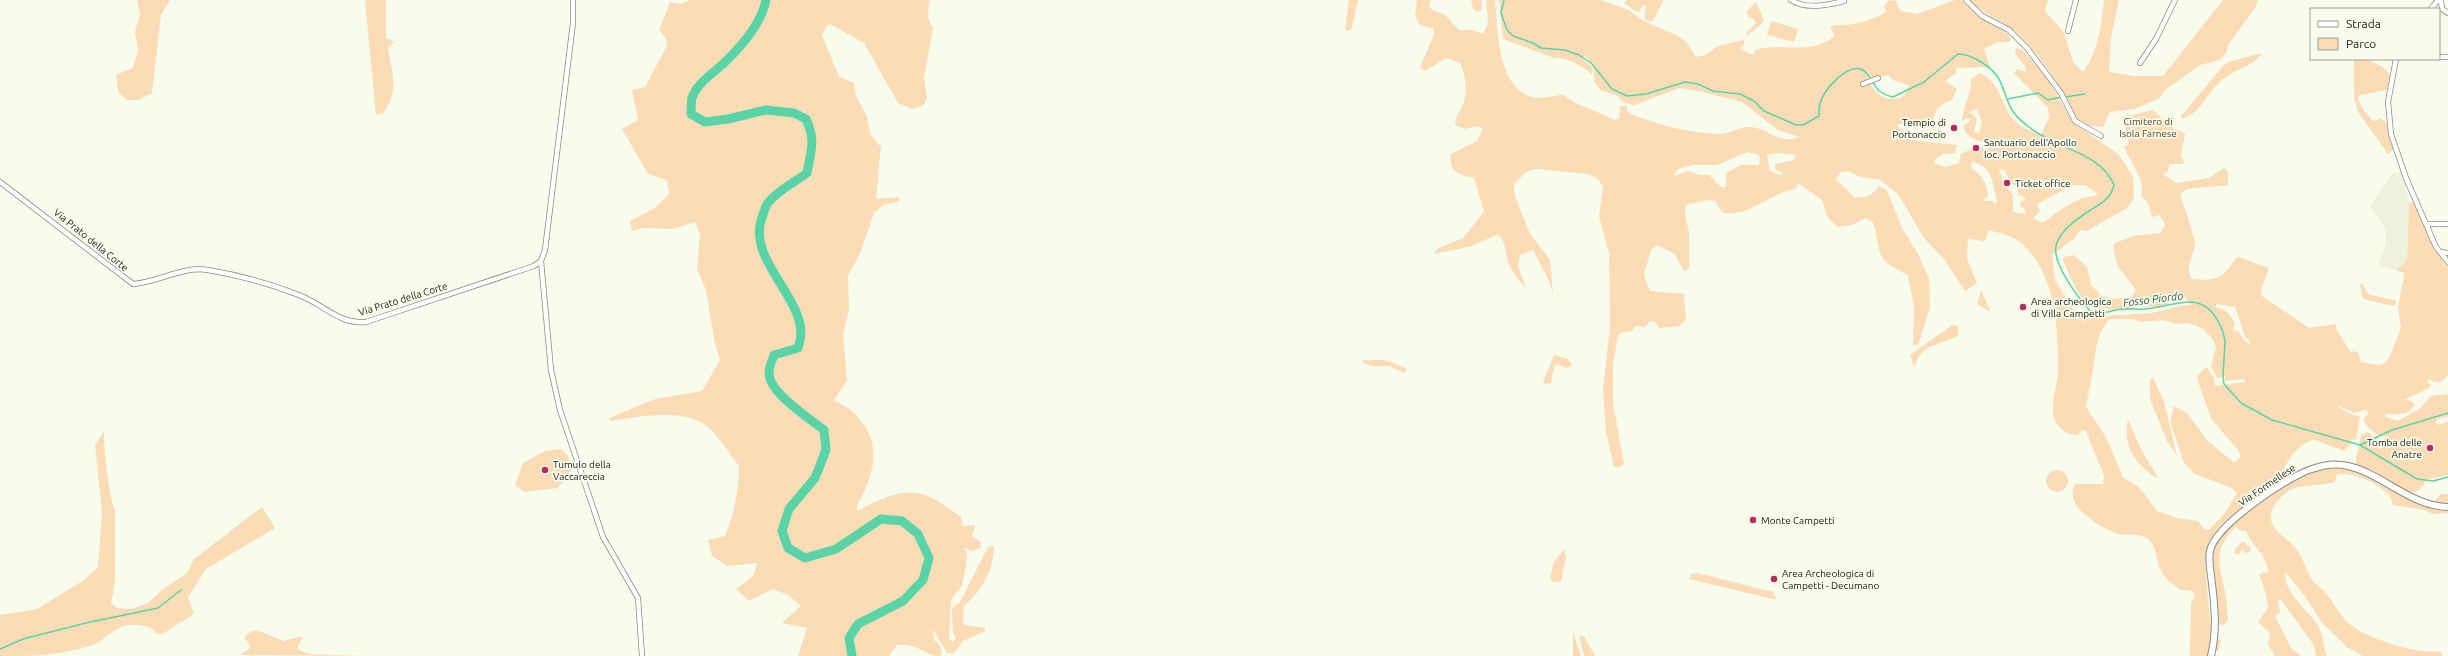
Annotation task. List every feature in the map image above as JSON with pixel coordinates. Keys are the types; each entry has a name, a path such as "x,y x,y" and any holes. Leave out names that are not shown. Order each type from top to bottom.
{"street":[{"path":"573,0 568,61 545,250 541,261 551,370 560,410 603,537 638,598 642,656"},
{"path":"1791,0 1797,4 1822,6 1844,1"},
{"path":"1966,0 1982,16 2008,30 2018,39 2040,64 2061,93 2075,121 2100,136"},
{"path":"2068,31 2076,0"},
{"path":"2140,63 2156,39 2175,0"},
{"path":"2432,8 2440,0"},
{"path":"2440,0 2442,9 2448,13"},
{"path":"2396,60 2392,72 2388,116 2397,156 2426,224 2440,252 2448,262"},
{"path":"1866,83 1876,78"},
{"name":"Via Prato della Corte","path":"0,182 133,284 176,273 206,270 300,295 342,320 354,323 397,311 534,266 541,261"},
{"path":"2426,224 2448,224"},
{"path":"2440,252 2448,253"},
{"name":"Via Formellese","path":"2211,656 2216,621 2210,563 2214,542 2228,524 2291,478 2320,467 2343,465 2366,473 2420,500 2448,507"}],"shaded area":[{"path":"2402,172 2409,203 2407,261 2396,270 2388,269 2379,263 2386,243 2386,230 2370,206 2393,173"}],"green space":[{"path":"137,0 170,0 161,15 152,93 139,100 127,100 118,92 116,75 133,68 138,50 135,32 140,14"},
{"path":"365,0 386,0 386,38 394,42 388,48 393,75 392,97 383,113 376,115"},
{"path":"689,0 930,0 928,17 933,28 924,78 927,98 924,105 912,109 898,103 864,43 830,24 826,27 822,35 839,77 854,83 856,96 867,116 870,134 881,147 876,199 899,197 899,201 883,205 874,213 860,254 848,275 849,310 843,334 847,380 834,400 851,410 863,423 873,446 872,469 857,506 857,511 877,501 897,494 917,493 938,501 961,517 963,526 975,525 972,536 980,541 981,548 971,551 964,547 967,554 962,585 951,600 949,639 953,642 956,637 953,632 952,608 960,602 988,547 994,546 992,563 986,579 976,594 964,606 963,621 965,625 985,628 985,631 963,641 954,653 947,653 933,629 934,640 940,645 942,653 940,656 929,654 910,646 897,645 889,656 798,656 807,628 782,623 801,606 788,595 773,589 749,601 736,589 754,575 757,563 727,566 712,556 708,540 725,536 737,493 739,466 712,431 698,421 687,417 674,415 633,417 609,421 611,417 655,399 702,391 720,360 715,344 706,290 697,269 700,234 695,222 674,229 642,228 632,231 630,221 655,208 669,194 667,180 648,174 622,129 638,120 632,90 645,87 667,46 666,38 659,30 670,2 680,4"},
{"path":"1349,0 1358,0 1352,27 1349,31 1345,30"},
{"name":"Cimitero di Isola Farnese","path":"1417,0 1431,0 1429,6 1432,10 1444,14 1459,30 1472,30 1483,34 1488,23 1486,0 1495,0 1499,41 1506,70 1512,82 1520,91 1532,97 1540,98 1563,95 1574,102 1615,120 1619,118 1620,106 1627,106 1627,111 1633,115 1686,130 1719,134 1751,127 1758,128 1780,138 1793,139 1800,137 1778,130 1742,102 1699,91 1680,88 1634,105 1625,103 1616,95 1600,90 1594,81 1594,66 1585,56 1582,58 1593,68 1592,74 1579,65 1569,61 1554,58 1503,39 1499,0 1601,0 1629,10 1642,20 1678,36 1687,43 1696,57 1705,55 1718,46 1743,40 1745,43 1740,49 1753,55 1755,50 1766,48 1796,48 1815,46 1835,36 1830,28 1835,25 1846,25 1861,22 1882,14 1886,11 1884,6 1889,0 1896,1 1900,11 1917,14 1955,0 1962,0 1978,16 2008,34 2011,39 2009,42 1998,42 1984,49 1990,67 1956,68 1956,73 1945,81 1957,89 1952,100 1937,110 1933,121 1928,125 1897,124 1898,127 1918,141 1957,145 1955,153 1944,154 1934,160 1934,163 1946,167 1959,163 1961,154 1975,147 1989,149 1987,143 1972,138 1964,130 1963,126 1971,120 1967,118 1962,121 1970,90 1971,79 1980,73 1993,83 2011,116 2016,122 2024,128 2041,135 2049,117 2048,108 2014,73 2017,69 2026,72 2025,66 2015,54 2016,48 2021,49 2044,73 2073,122 2119,155 2133,176 2134,198 2127,208 2087,231 2080,230 2075,238 2052,255 2055,280 2075,312 2079,310 2088,319 2112,315 2151,313 2191,305 2185,297 2175,296 2164,308 2141,306 2124,311 2089,307 2076,289 2063,261 2064,257 2074,255 2087,267 2091,285 2102,296 2112,299 2132,297 2136,290 2117,265 2113,247 2115,243 2133,236 2161,233 2165,224 2159,215 2152,217 2148,203 2141,196 2142,189 2139,176 2124,146 2129,145 2123,117 2153,110 2174,129 2185,133 2181,158 2184,159 2183,164 2170,164 2167,173 2163,174 2176,183 2209,178 2224,168 2228,171 2228,185 2187,189 2180,194 2195,242 2189,267 2192,279 2207,280 2217,278 2225,273 2238,257 2269,268 2261,289 2262,296 2309,328 2336,324 2336,329 2350,351 2358,352 2361,362 2379,365 2386,362 2390,356 2401,328 2398,307 2404,273 2396,270 2407,261 2409,203 2415,202 2432,243 2448,264 2448,375 2444,380 2439,382 2434,382 2429,379 2427,382 2431,385 2429,388 2404,400 2412,401 2414,405 2412,409 2406,413 2386,414 2385,417 2398,421 2420,408 2431,396 2448,394 2448,417 2437,419 2436,422 2438,425 2448,421 2448,475 2426,480 2419,490 2407,492 2355,465 2361,435 2368,432 2376,438 2380,446 2386,436 2379,436 2367,426 2363,420 2369,413 2365,410 2354,413 2338,405 2338,407 2353,415 2360,416 2356,440 2352,439 2351,444 2344,451 2315,440 2309,441 2303,445 2288,461 2281,480 2229,518 2212,537 2206,555 2206,577 2211,635 2221,640 2219,650 2208,656 2190,656 2191,603 2195,598 2194,593 2190,590 2180,590 2164,576 2160,569 2154,547 2148,539 2141,536 2120,534 2109,530 2084,514 2074,500 2073,492 2075,484 2103,484 2104,476 2086,431 2082,430 2078,435 2069,434 2061,429 2054,417 2053,403 2058,373 2056,321 2048,286 2042,270 2032,255 2020,242 2014,238 1989,230 1985,241 1968,239 1967,259 1977,283 1965,291 1944,259 1924,238 1898,194 1880,180 1858,176 1849,171 1841,172 1836,179 1854,197 1868,196 1879,186 1887,190 1902,228 1918,254 1929,278 1930,308 1918,345 1913,345 1914,307 1908,276 1889,264 1883,258 1873,222 1865,218 1852,225 1838,227 1827,217 1822,200 1798,183 1796,189 1786,191 1750,209 1740,212 1722,212 1715,201 1707,200 1686,205 1685,215 1689,232 1689,268 1686,271 1683,270 1675,254 1657,245 1651,250 1644,275 1650,291 1684,294 1686,320 1679,326 1659,328 1655,322 1650,321 1645,327 1635,326 1632,331 1620,333 1618,336 1613,364 1613,403 1624,464 1618,468 1614,466 1606,433 1603,389 1610,327 1609,253 1599,216 1603,187 1598,179 1588,174 1536,169 1526,172 1514,184 1515,196 1530,234 1550,260 1553,294 1549,281 1533,250 1520,255 1518,266 1526,288 1510,267 1505,245 1498,234 1472,246 1434,254 1437,249 1463,238 1484,212 1474,178 1464,176 1456,172 1451,165 1451,154 1477,141 1483,129 1478,126 1464,129 1455,125 1456,118 1464,102 1466,91 1465,79 1460,63 1446,58 1425,71 1420,67 1434,35 1434,29 1420,25 1415,16","holes":["1869,75 1873,79 1888,75 1895,81 1909,85 1903,96 1900,98 1889,99 1876,92 1867,79","1977,109 1982,122 1979,133 1974,132 1977,118 1969,112","1747,152 1757,154 1760,158 1759,165 1741,165 1726,173 1726,187 1721,187 1709,175 1700,175 1688,171 1674,176 1678,169 1692,165 1717,165","1776,153 1795,155 1795,160 1775,164 1776,170 1783,173 1779,175 1770,171 1767,155","1972,162 1979,164 1988,171 1997,201 1996,204 1992,201 1985,201 1984,198 1988,197 1986,188 1983,180 1971,168","1999,169 2004,170 2010,180 2018,188 2018,195 2023,196 2026,200 2023,202 2021,200 2020,207 2024,208 2026,214 2013,212 2013,195 2003,182","2073,185 2085,185 2098,194 2075,201 2042,223 2033,218 2040,211 2037,204","2216,304 2235,307 2245,336 2250,342 2249,345 2238,330 2236,332 2233,330 2235,324 2230,315 2223,309 2216,307","2110,319 2133,319 2141,322 2162,320 2177,324 2188,323 2202,328 2212,338 2216,347 2211,366 2217,378 2225,376 2225,381 2244,379 2245,382 2215,386 2214,378 2207,367 2198,375 2197,379 2212,420 2239,451 2240,457 2237,461 2233,462 2208,441 2187,413 2174,406 2170,421 2184,463 2195,474 2232,488 2237,493 2225,513 2209,530 2204,529 2198,521 2177,518 2157,511 2139,487 2123,478 2106,437 2086,407 2099,336"]},
{"path":"1471,0 1482,0 1482,10 1477,12 1473,8"},
{"path":"1627,0 1664,0 1652,22 1644,19 1646,6 1643,5 1639,12 1635,11 1624,3"},
{"path":"1969,0 2048,0 2045,11 2064,32 2073,62 2083,72 2093,55 2096,46 2104,0 2119,0 2111,38 2109,72 2135,76 2163,76 2223,0 2258,0 2256,7 2228,45 2226,53 2220,60 2200,65 2164,91 2160,98 2135,109 2110,112 2103,127 2090,126 2077,120 2057,83 2029,45 2009,27 1983,12"},
{"path":"1756,2 1764,20 1760,26 1746,36 1748,31 1756,23 1754,19 1748,17 1747,11"},
{"path":"1771,21 1798,29 1794,42 1767,35"},
{"path":"2262,54 2252,63 2229,76 2217,85 2193,114 2182,119 2181,116 2223,66 2228,62"},
{"path":"2354,60 2374,62 2390,74 2387,90 2360,95 2358,98 2362,108 2373,121 2381,119 2386,122 2394,149 2388,154 2358,112 2354,98"},
{"path":"2362,283 2368,294 2396,301 2396,304 2393,306 2363,299 2360,285"},
{"path":"1981,290 1991,312 1977,304"},
{"path":"1952,325 1958,326 1958,336 1927,348 1919,356 1914,367 1910,355"},
{"path":"1554,355 1568,359 1572,365 1566,368 1557,364 1554,367 1551,383 1545,384 1543,382"},
{"path":"1363,360 1384,360 1406,368 1406,371 1404,373 1389,366 1372,366 1363,363"},
{"path":"2153,378 2164,401 2177,456 2167,441 2150,399 2150,379"},
{"path":"2128,420 2142,451 2157,478 2142,467 2132,453 2127,438"},
{"path":"104,431 104,448 107,471 115,510 115,581 111,603 117,608 131,609 148,603 162,590 187,573 194,559 262,507 275,528 206,569 188,597 194,614 164,633 158,634 147,627 128,625 115,630 92,645 80,649 46,655 0,656 0,615 37,609 84,580 98,567 102,512 95,445"},
{"path":"562,449 568,456 571,470 558,488 524,492 515,485 523,463 545,451"},
{"path":"2342,467 2368,478 2420,504 2448,510 2448,513 2433,514 2424,510 2393,505 2391,498 2379,486 2352,475 2337,474 2335,482 2297,487 2283,495 2272,510 2272,524 2276,530 2298,551 2312,579 2331,599 2345,620 2363,633 2376,639 2419,651 2441,651 2442,656 2363,656 2347,647 2322,623 2305,596 2285,572 2288,587 2292,594 2314,620 2320,630 2327,656 2316,656 2314,645 2280,599 2278,601 2280,612 2275,616 2291,648 2301,656 2275,656 2268,644 2270,633 2258,622 2268,608 2266,594 2259,575 2263,572 2268,573 2267,566 2262,555 2246,531 2240,531 2236,526 2229,534 2221,549 2220,565 2226,595 2228,620 2224,625 2218,624 2212,552 2215,542 2233,523 2281,487 2320,469"},
{"path":"2057,470 2061,471 2067,477 2067,485 2061,491 2057,492 2053,491 2047,485 2046,481 2047,477 2053,471"},
{"path":"2441,494 2448,494 2448,505 2436,504 2435,500"},
{"path":"2243,541 2251,548 2250,552 2246,553 2242,550 2239,554 2235,554 2235,549"},
{"path":"1563,551 1565,551 1566,557 1561,582 1553,582 1550,578 1554,562"},
{"path":"1698,573 1773,592 1777,600 1689,579 1691,574"},
{"path":"257,630 283,641 303,636 297,649 309,654 363,656 240,655 249,649 250,645 244,638 249,633"},
{"path":"1573,632 1581,656 1573,656"},
{"path":"1579,636 1584,636 1595,656 1584,656"}],"waterway":[{"path":"766,0 760,18 743,43 697,88 692,98 691,114 705,122 728,119 766,110 794,113 806,119 809,126 812,146 807,173 781,191 767,204 762,217 759,234 763,251 771,268 798,316 801,332 798,348 774,355 769,371 771,381 775,389 782,397 824,430 826,450 815,478 789,509 782,531 788,548 805,558 836,549 881,519 902,521 918,534 929,558 923,580 903,601 858,624 849,638 852,656"},
{"name":"Fosso Piordo","path":"1504,0 1501,13 1507,30 1513,36 1533,43 1541,48 1565,50 1579,55 1591,63 1612,89 1627,96 1646,94 1685,82 1698,84 1713,91 1740,94 1754,101 1764,111 1796,125 1803,125 1819,116 1819,108 1825,92 1836,80 1848,71 1861,69 1869,76 1879,91 1893,97 1924,82 1958,54 1969,56 1981,62 1996,74 2012,110 2023,123 2048,139 2086,156 2102,168 2114,185 2108,198 2069,226 2061,235 2056,246 2056,254 2062,272 2074,291 2092,313 2096,314 2120,309 2145,309 2190,302 2200,304 2208,309 2216,318 2223,332 2225,341 2224,384 2241,403 2272,420 2360,445 2417,479 2433,481 2448,477"},
{"path":"2008,99 2038,93 2048,100 2061,97"},
{"path":"2065,97 2085,94"},
{"path":"2360,445 2392,430 2448,413"},
{"path":"0,649 23,639 86,623 158,608 181,590"}],"place":[{"name":"Tempio di Portonaccio","path":"1954,128"},
{"name":"Santuario dell'Apollo loc. Portonaccio","path":"1976,148"},
{"name":"Ticket office","path":"2007,183"},
{"name":"Area archeologica di Villa Campetti","path":"2023,307"},
{"name":"Tomba delle Anatre","path":"2430,448"},
{"name":"Tumulo della Vaccareccia","path":"545,470"},
{"name":"Monte Campetti","path":"1753,520"},
{"name":"Area Archeologica di Campetti - Decumano","path":"1774,579"}]}
